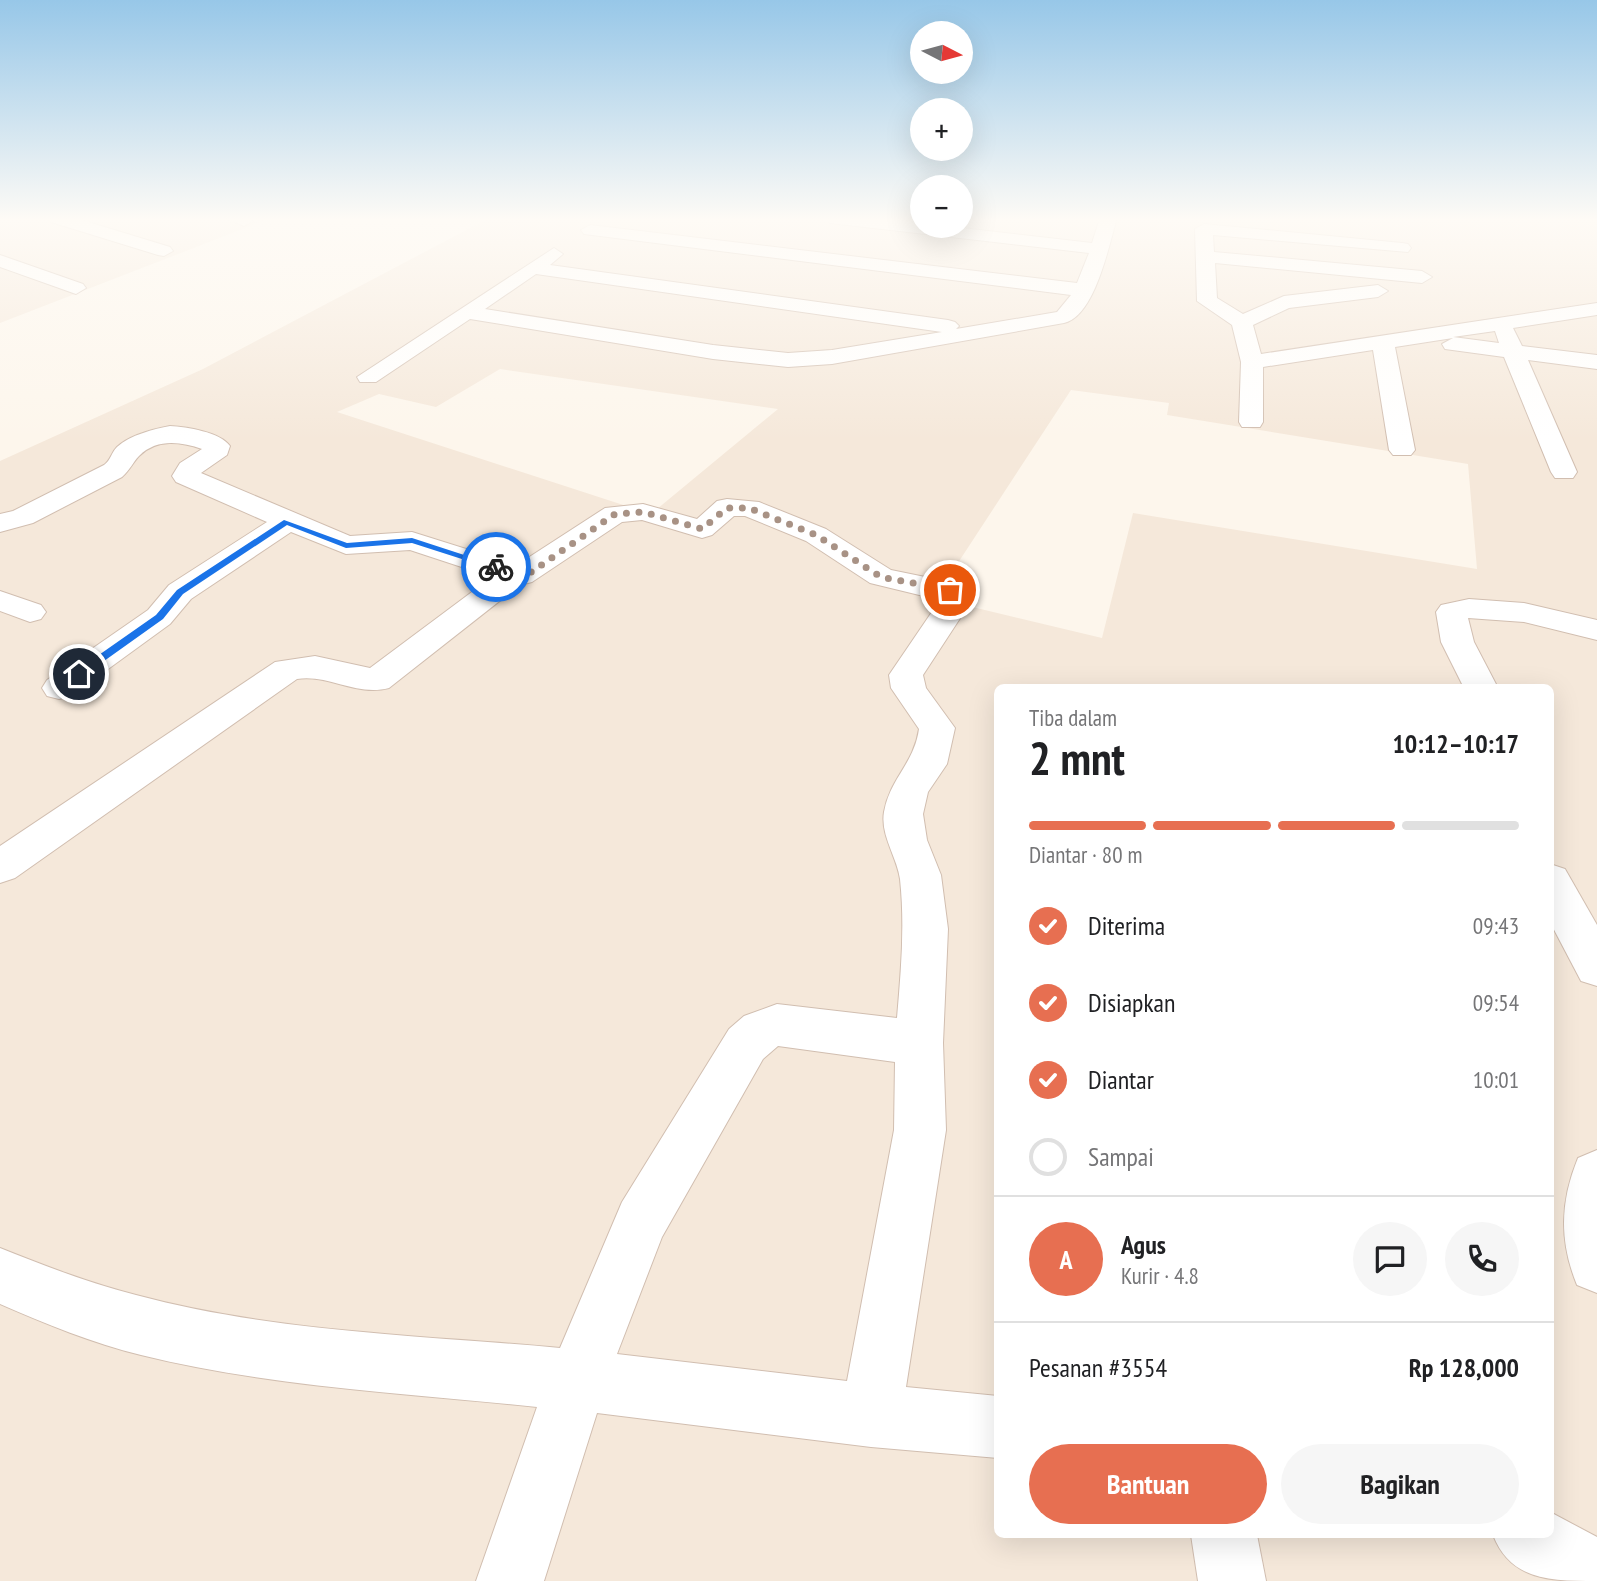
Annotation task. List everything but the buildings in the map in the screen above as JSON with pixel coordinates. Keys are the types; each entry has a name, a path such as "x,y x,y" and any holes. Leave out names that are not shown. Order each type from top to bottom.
{"street":[{"path":"368,377 497,292"},
{"path":"701,292 985,332"},
{"path":"466,312 713,352 788,360 832,357 1064,317 1081,292"},
{"path":"1207,292 1207,301 1242,322 1252,362 1251,422"},
{"path":"1313,292 1314,297"},
{"path":"1242,322 1284,302 1350,292"},
{"path":"1252,362 1597,309"},
{"path":"1502,324 1564,472"},
{"path":"1407,339 1597,362"},
{"path":"1383,342 1402,450"},
{"path":"0,523 23,517 113,471 123,463 127,452 163,433 172,432 217,446 215,454 189,469 185,476 286,522 346,545 412,541 485,562 514,575 527,575 615,514 643,512 702,529 727,508 742,506 816,535 881,577 953,592 956,600 943,624 910,664 905,676 907,685 937,728 935,745 928,764 910,789 903,814 907,840 920,875 926,929 919,1043 920,1130 871,1416"},
{"path":"59,688 159,617 180,592 286,522"},
{"path":"0,867 287,670 323,666 366,680 377,680 514,575"},
{"path":"0,600 30,612"},
{"path":"1479,684 1452,626 1452,612 1467,607 1488,607 1597,630"},
{"path":"1554,888 1597,967"},
{"path":"510,1581 577,1380 641,1221 746,1044 761,1031 777,1026 919,1043"},
{"path":"1597,1177 1591,1193 1591,1241 1597,1265"},
{"path":"0,1276 37,1294 116,1320 248,1348 577,1380 871,1416 994,1427"},
{"path":"1224,1538 1231,1581"},
{"path":"1531,1538 1597,1574"}],"shaded area":[{"path":"0,292 81,292 0,323"},
{"path":"349,292 1597,292 1597,1581 0,1581 0,461 203,369","holes":["500,369 778,409 651,514 337,412 379,394 436,407","1071,390 1169,403 1167,415 1468,464 1477,569 1133,513 1102,638 935,598"]}],"way so far":[{"path":"496,567 514,575 527,575 615,514 643,512 702,529 727,508 742,506 816,535 881,577 950,590"}],"route":[{"path":"79,674 159,617 180,592 286,522 346,545 368,545 392,540 412,541 496,567"}]}
